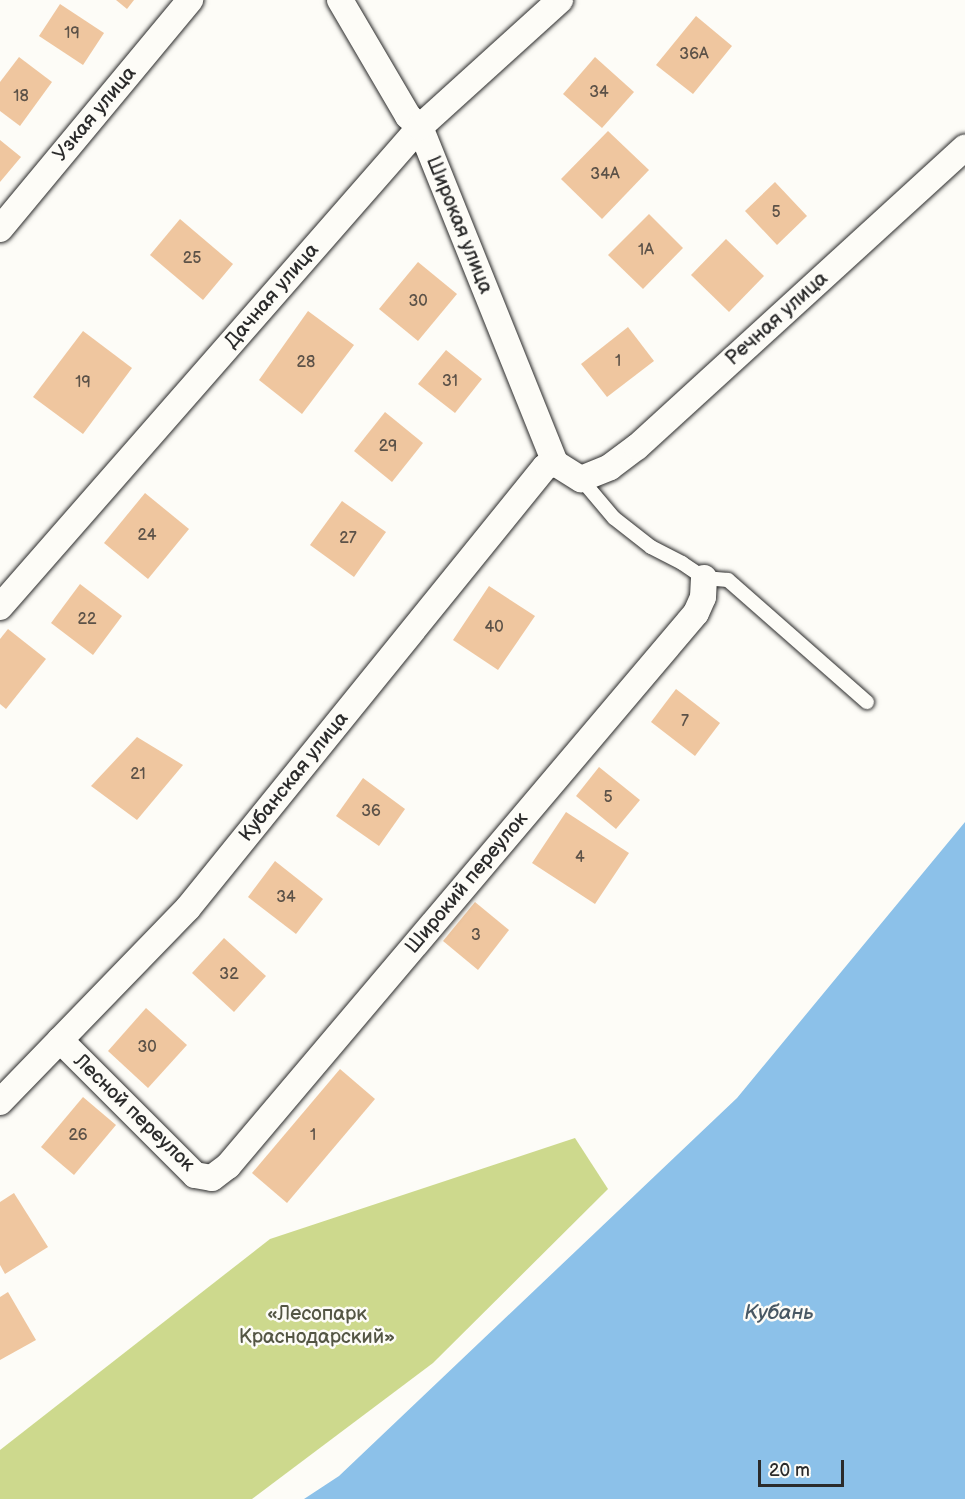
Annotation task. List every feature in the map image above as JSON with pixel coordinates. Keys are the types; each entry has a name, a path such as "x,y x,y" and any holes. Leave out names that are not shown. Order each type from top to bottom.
{"street":[{"name":"Узкая улица","path":"0,229 190,0"},
{"name":"Широкая улица","path":"340,0 408,116 420,127 555,463"},
{"name":"Дачная улица","path":"0,607 420,127 560,0"},
{"name":"Речная улица","path":"581,479 610,467 637,447 965,148"},
{"path":"555,463 581,479"},
{"name":"Кубанская улица","path":"0,1102 188,908 538,476 555,463"},
{"name":"Широкий переулок","path":"212,1178 228,1166 696,613 703,597 705,578"},
{"name":"Лесной переулок","path":"60,1040 195,1175 212,1178"}],"lane":[{"path":"581,479 614,518 651,548 682,563 705,578 728,580 867,702"}],"green space":[{"name":"«Лесопарк Краснодарский»","path":"575,1138 608,1189 433,1363 252,1499 0,1499 0,1450 270,1239"}],"water":[{"name":"Кубань","path":"965,822 965,1499 304,1499 339,1476 737,1098"}],"building":[{"path":"116,0 134,0 127,9"},
{"path":"60,4 104,33 83,65 39,36"},
{"path":"696,16 732,46 693,94 656,65"},
{"path":"19,57 52,82 20,126 0,111 0,82"},
{"path":"595,57 634,92 602,128 563,94"},
{"path":"608,131 649,170 602,219 561,179"},
{"path":"0,140 21,157 0,182"},
{"path":"775,182 807,216 777,245 745,211"},
{"path":"649,214 683,248 643,289 608,255"},
{"path":"180,219 233,264 203,300 150,255"},
{"path":"726,239 764,276 729,312 691,275"},
{"path":"418,262 457,294 418,341 379,309"},
{"path":"308,311 354,345 302,414 259,380"},
{"path":"628,327 654,361 607,397 581,364"},
{"path":"83,331 132,368 83,434 33,397"},
{"path":"446,350 482,379 455,413 418,384"},
{"path":"385,412 423,443 392,482 354,451"},
{"path":"145,493 189,529 148,579 104,543"},
{"path":"342,501 386,532 354,577 310,545"},
{"path":"80,584 122,616 93,655 51,623"},
{"path":"489,586 535,616 498,670 453,640"},
{"path":"8,629 46,659 6,709 0,704 0,639"},
{"path":"676,689 720,723 695,756 651,722"},
{"path":"137,737 183,765 137,820 91,786"},
{"path":"599,767 640,800 616,829 576,796"},
{"path":"363,778 405,809 379,846 336,816"},
{"path":"566,812 629,853 595,904 532,863"},
{"path":"275,861 323,899 296,934 248,897"},
{"path":"475,902 509,930 478,970 443,941"},
{"path":"224,938 266,976 234,1012 192,973"},
{"path":"146,1008 187,1045 148,1088 108,1051"},
{"path":"340,1069 375,1099 287,1203 252,1173"},
{"path":"83,1097 116,1125 74,1175 41,1147"},
{"path":"14,1193 48,1247 5,1274 0,1265 0,1202"},
{"path":"8,1292 36,1340 0,1360 0,1297"}]}
